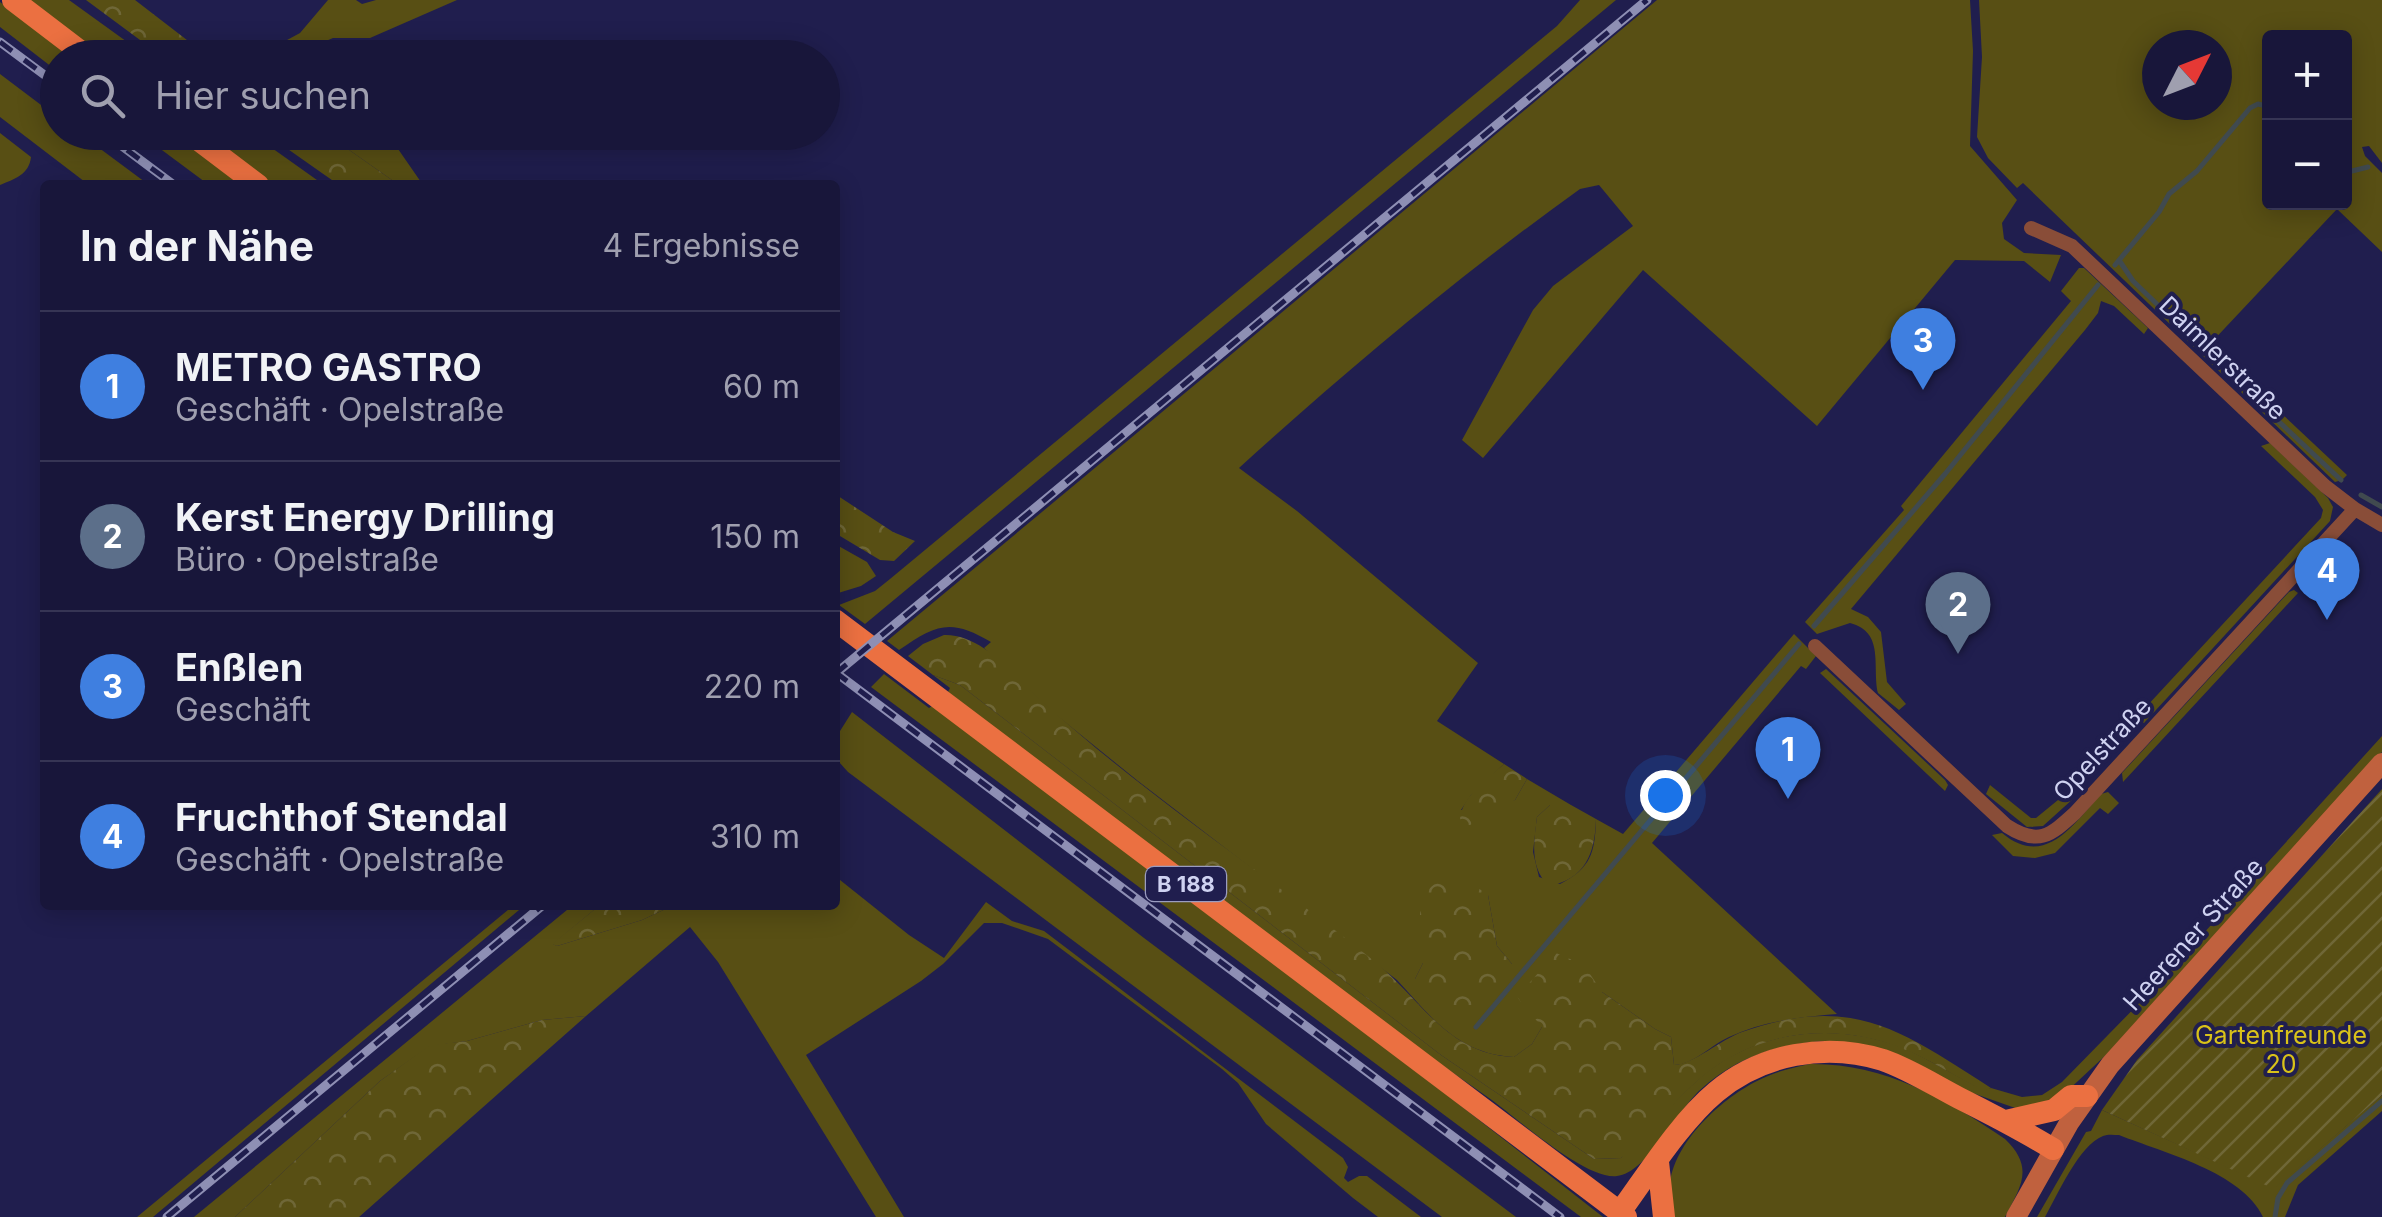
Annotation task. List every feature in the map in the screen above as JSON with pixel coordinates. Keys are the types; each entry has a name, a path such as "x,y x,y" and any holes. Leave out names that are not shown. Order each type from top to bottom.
{"main road":[{"path":"12,0 65,40"},
{"path":"212,150 251,180"},
{"name":"B 188","path":"840,624 1623,1214 1691,1117 1727,1083 1763,1064 1813,1052 1849,1053 1882,1060 2054,1149"},
{"name":"Heerener Straße","path":"2016,1217 2087,1096 2147,1021 2382,763"},
{"path":"2006,1121 2054,1110 2071,1096 2087,1096"},
{"path":"1658,1162 1664,1217"}],"street":[{"name":"Daimlerstraße","path":"2031,228 2072,246 2325,486 2382,525"},
{"name":"Opelstraße","path":"1815,646 2007,826 2024,837 2043,837 2075,813 2355,509"}],"green space":[{"path":"28,0 69,0 124,40 81,40"},
{"path":"86,0 135,0 187,40 140,40"},
{"path":"328,0 356,0 362,4 376,0 457,0 370,38 287,40 300,33"},
{"path":"1580,0 1616,0 865,624 840,606 875,591 890,579 1557,26"},
{"path":"1657,0 1970,0 1970,146 2017,200 2002,223 2004,239 2024,253 2061,255 2050,282 2024,261 1955,260 1817,426 1643,270 1483,458 1462,440 1533,310 1553,286 1633,226 1599,185 1580,189 1405,324 1239,468 1297,511 1478,663 1437,721 1504,764 1461,810 1515,800 1527,779 1571,805 1550,805 1537,817 1533,852 1539,877 1560,884 1579,872 1589,858 1596,819 1623,834 1794,634 1816,656 1806,669 1801,666 1652,843 1837,1014 1755,1027 1729,1037 1688,1062 1674,1065 1671,1037 1602,992 1542,1027 1532,1044 1514,1057 1477,1049 1448,1032 1397,980 1055,714 984,648 991,642 954,627 923,634 899,650 887,641","holes":["1488,895 1497,946 1512,964 1415,979 1423,963"]},
{"path":"1979,0 2382,0 2382,163 2369,146 2362,147 2365,156 2382,173 2382,252 2338,210 2352,210 2352,30 2262,30 2262,210 2336,210 2209,345 2228,369 2232,367 2347,475 2335,482 2241,392 2243,387 2229,374 2224,376 2023,183 2017,188 1988,158 1977,137 1982,57"},
{"path":"0,2 51,40 40,40 40,58 0,27"},
{"path":"0,74 40,104 40,148 0,117"},
{"path":"0,133 31,157 24,172 0,185"},
{"path":"43,150 102,150 142,180 82,180"},
{"path":"162,150 196,150 235,180 202,180"},
{"path":"227,150 275,150 317,180 266,180"},
{"path":"289,150 349,150 392,180 332,180"},
{"path":"349,150 399,150 420,180 392,180"},
{"path":"2079,268 2084,268 2148,328 2144,334 2114,306 2101,301 2098,313 2085,330 1851,609 1868,617 1881,632 1887,682 1906,704 1899,710 1878,693 1873,642 1861,627 1850,623 1817,634 1805,622 1904,510 1901,506 2071,301 2061,291"},
{"path":"2270,443 2328,498 2333,507 2330,521 2144,723 2138,724 2133,721 2321,518 2323,510 2315,497 2261,446"},
{"path":"840,497 893,532 915,541 894,561 880,560 840,536"},
{"path":"840,547 867,562 876,576 840,592"},
{"path":"2294,590 2298,593 2123,782 2122,773"},
{"path":"944,635 986,649 1082,737 1333,928 1391,976 1437,1023 1471,1046 1514,1057 1532,1044 1542,1027 1517,997 1556,953 1584,965 1602,992 1671,1037 1674,1065 1742,1032 1781,1021 1845,1017 1902,1035 1991,1088 1984,1091 1922,1057 1876,1040 1824,1033 1798,1035 1773,1040 1725,1061 1684,1093 1634,1149 1621,1158 1594,1159 1441,1055 960,685 933,675 908,656"},
{"path":"1826,669 1945,780 1945,791 1820,673"},
{"path":"884,674 929,708 932,706 1603,1217 1581,1217 871,687"},
{"path":"933,675 960,685 1441,1055 1594,1159 1621,1158 1690,1087 1723,1061 1771,1040 1797,1035 1824,1033 1877,1040 1903,1048 1984,1090 1991,1088 2022,1097 2042,1095 2062,1082 2154,988 2382,736 2382,752 2108,1053 2063,1095 2021,1110 1824,1041 1790,1045 1742,1061 1713,1079 1691,1100 1650,1153 1628,1172 1617,1176 1603,1175 1570,1158 1352,1000 948,692 950,688"},
{"path":"852,712 1144,938 1516,1217 1442,1217 848,772 840,763 840,731"},
{"path":"1504,764 1527,779 1515,800 1461,830 1462,810 1467,801"},
{"path":"1990,785 2031,818 2069,791 2074,798 2043,826 2027,827 1986,794"},
{"name":"Gartenfreunde 20","path":"2382,789 2382,1095 2274,1189 2102,1110 2137,1060"},
{"path":"2108,792 2119,803 2108,814 2100,808 2055,853 2035,858 2013,856 1992,835 2002,833 2017,843 2045,845 2069,829 2101,794"},
{"path":"1550,805 1571,805 1596,819 1586,863 1571,878 1549,886 1538,871 1534,845 1537,817"},
{"path":"840,880 944,958 986,902 1012,921 1044,931 1343,1158 1348,1167 1344,1178 1348,1182 1367,1176 1421,1217 1378,1217 1266,1124 1238,1083 1222,1069 1048,939 1002,923 984,923 921,981 806,1055 904,1217 876,1217 718,962 690,927 586,1016 542,1020 467,1041 430,1046 380,1081 235,1217 194,1217 567,910 594,910 553,944 557,946 663,910 840,910"},
{"path":"1439,880 1468,881 1488,895 1497,946 1515,973 1471,1023 1446,1014 1415,979 1423,963 1417,935 1423,894"},
{"path":"508,910 519,910 153,1217 137,1217"},
{"path":"594,910 663,910 557,946 552,944"},
{"path":"586,1016 359,1217 235,1217 380,1081 430,1045 467,1041 542,1020"},
{"path":"1810,1064 1837,1065 1888,1076 1936,1097 2005,1139 2020,1158 2022,1176 2005,1217 1675,1217 1670,1197 1671,1176 1678,1156 1705,1120 1757,1081"},
{"path":"2382,1095 2382,1111 2298,1185 2285,1217 2263,1217 2238,1188 2200,1166 2111,1135 2094,1141 2070,1172 2045,1217 2037,1217 2102,1110 2274,1188"}],"waterway":[{"path":"2115,265 2169,194 2197,171 2250,108 2262,105"},
{"path":"2352,171 2368,167"},
{"path":"2119,260 2133,281 2228,373"},
{"path":"1814,626 1945,474 2098,285"},
{"path":"2244,389 2341,480"},
{"path":"2361,495 2382,507"},
{"path":"1476,1027 1799,644"},
{"path":"2275,1217 2278,1198 2287,1183 2382,1101"}],"railway":[{"path":"840,670 1647,0"},
{"path":"0,42 40,72"},
{"path":"127,150 167,180"},
{"path":"840,676 1560,1217"},
{"path":"167,1217 537,910"}],"place":[{"name":"Enßlen","path":"1923,390"},
{"name":"Fruchthof Stendal","path":"2327,620"},
{"name":"Kerst Energy Drilling","path":"1958,654"},
{"name":"METRO GASTRO","path":"1788,799"}]}
